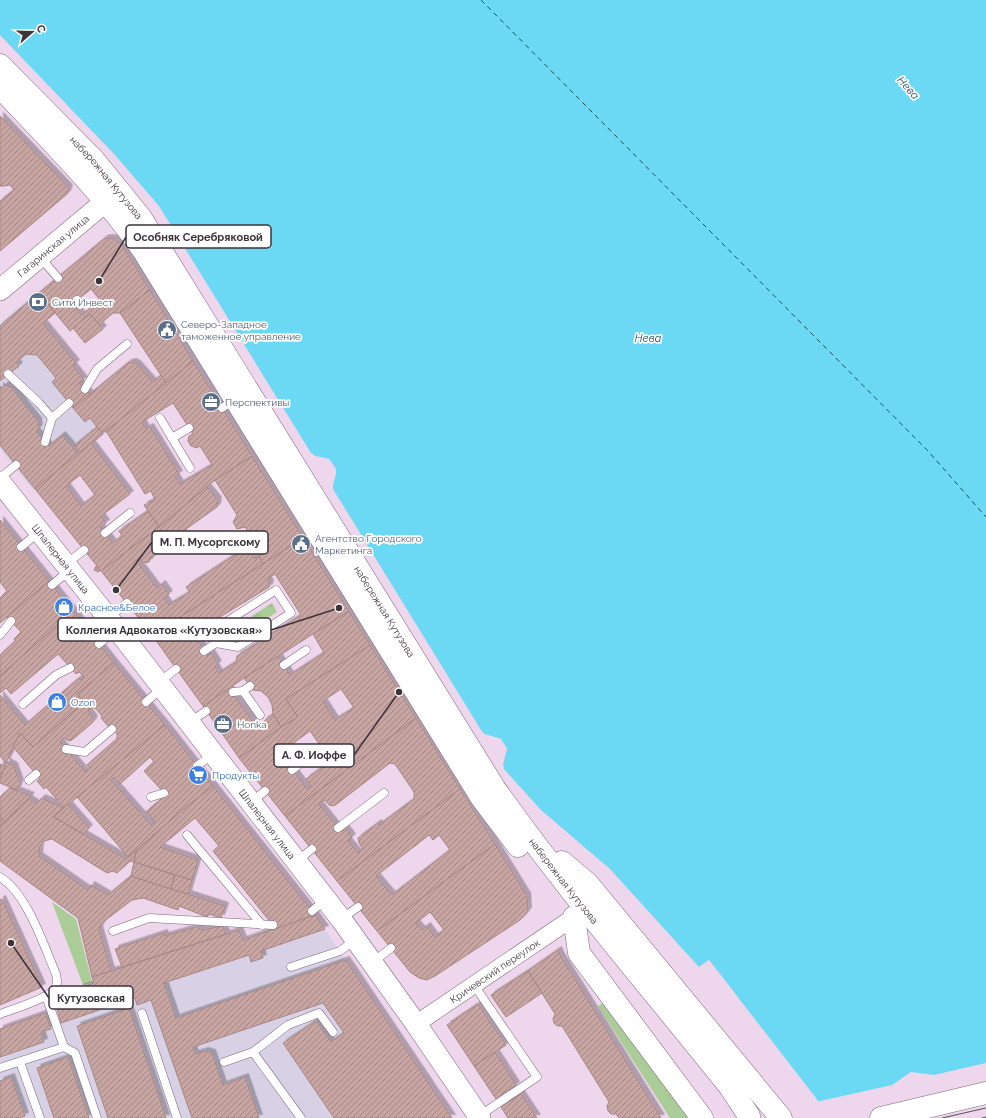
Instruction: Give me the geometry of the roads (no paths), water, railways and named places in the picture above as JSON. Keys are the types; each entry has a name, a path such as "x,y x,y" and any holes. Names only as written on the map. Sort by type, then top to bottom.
{"main road":[{"name":"набережная Кутузова","path":"0,65 93,159 128,228 143,250 228,403 482,797 574,917 718,1096 741,1117"},
{"name":"набережная Кутузова","path":"0,87 81,172 141,218 495,789 522,827 730,1087 741,1117"},
{"path":"522,827 588,884 780,1118"},
{"path":"574,917 579,953 702,1118"},
{"path":"882,1118 986,1093"}],"street":[{"name":"Гагаринская улица","path":"0,290 112,196"},
{"name":"Шпалерная улица","path":"0,482 161,685 198,717 214,754 258,796 304,855 319,905 350,913 356,939 479,1117"},
{"name":"Кричевский переулок","path":"416,1024 574,917"}],"lane":[{"path":"40,256 58,278"},
{"path":"85,389 97,370 127,344"},
{"path":"8,374 39,403 52,418"},
{"path":"45,442 52,418 69,403"},
{"path":"160,418 190,468"},
{"path":"172,438 189,428"},
{"path":"0,478 16,465"},
{"path":"105,533 130,514"},
{"path":"21,547 40,532"},
{"path":"52,585 84,550"},
{"path":"204,650 216,643 238,646 291,613 276,590 223,624 216,643"},
{"path":"99,644 127,603"},
{"path":"0,635 11,621"},
{"path":"284,665 306,650"},
{"path":"24,704 56,674 70,668"},
{"path":"146,702 176,669"},
{"path":"233,692 247,689 260,715"},
{"path":"66,749 85,752 112,728"},
{"path":"292,770 314,753"},
{"path":"198,766 214,754"},
{"path":"151,797 164,793"},
{"path":"338,828 384,793"},
{"path":"187,835 262,925"},
{"path":"0,877 16,891 25,904 56,974 58,983 54,991 46,996 0,1014"},
{"path":"113,931 149,918 273,925"},
{"path":"291,967 340,951 356,939"},
{"path":"373,962 391,948"},
{"path":"474,985 537,1077 479,1117"},
{"path":"46,996 64,1047 75,1053 97,1118"},
{"path":"142,1013 177,1118"},
{"path":"224,1062 253,1052 288,1025 319,1013 333,1032"},
{"path":"0,1068 64,1047"},
{"path":"253,1052 297,1117"},
{"path":"20,1062 40,1118"}],"water":[{"name":"Нева","path":"0,0 986,0 986,1118 829,1118 816,1098 709,960 699,967 610,869 541,810 504,769 503,764 507,749 501,739 484,734 481,730 333,489 336,473 335,468 329,459 315,456 311,453 159,206 115,155 0,35"}],"tram line":[{"path":"942,1118 986,1108"},
{"path":"982,1118 986,1117"}],"place":[{"name":"Особняк Серебряковой","path":"99,281"},
{"name":"Сити Инвест","path":"38,302"},
{"name":"Северо-Западное таможенное управление","path":"167,330"},
{"name":"Перспективы","path":"211,402"},
{"name":"Агентство Городского Маркетинга","path":"301,544"},
{"name":"М. П. Мусоргскому","path":"116,590"},
{"name":"Красное&Белое","path":"64,607"},
{"name":"Коллегия Адвокатов «Кутузовская»","path":"339,608"},
{"name":"А. Ф. Иоффе","path":"399,692"},
{"name":"Ozon","path":"57,702"},
{"name":"Honka","path":"223,724"},
{"name":"Продукты","path":"198,775"},
{"name":"Кутузовская","path":"11,943"}]}
